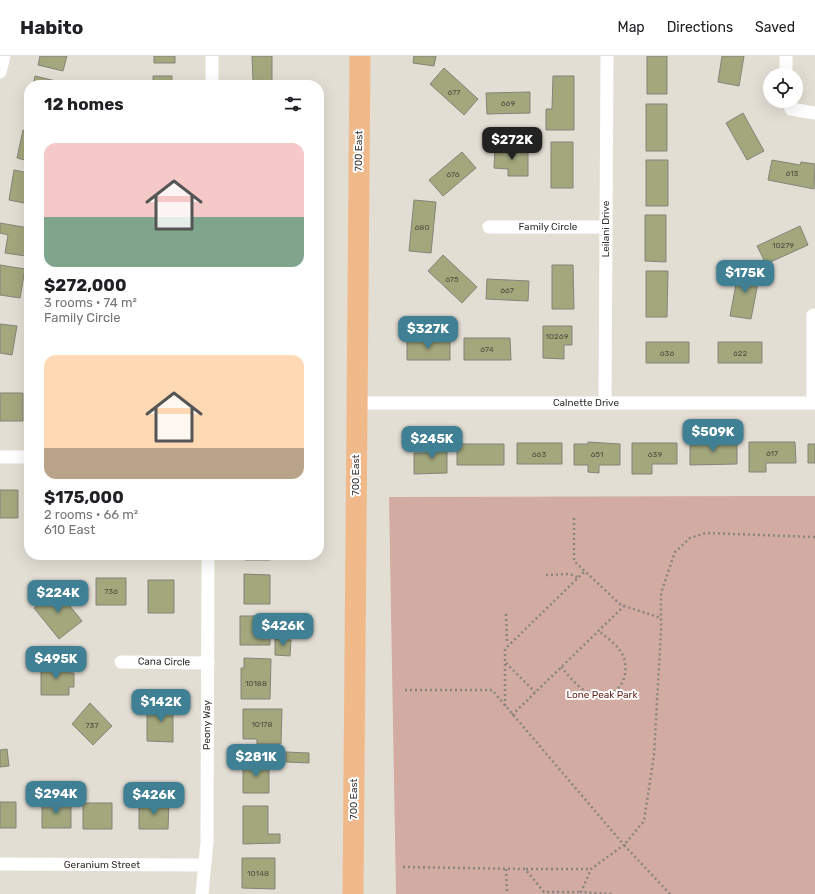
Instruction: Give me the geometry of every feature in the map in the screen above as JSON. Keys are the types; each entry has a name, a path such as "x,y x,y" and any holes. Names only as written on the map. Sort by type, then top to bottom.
{"main road":[{"name":"700 East","path":"353,894 360,56"}],"street":[{"path":"0,72 4,56"},
{"path":"212,56 212,80"},
{"name":"Leilani Drive","path":"605,403 607,56"},
{"path":"786,56 786,68"},
{"path":"799,108 815,113"},
{"name":"Family Circle","path":"489,227 606,227"},
{"path":"813,315 814,403"},
{"name":"Calnette Drive","path":"356,403 814,403"},
{"path":"0,456 24,457"},
{"name":"Peony Way","path":"202,894 207,842 208,560"},
{"name":"Cana Circle","path":"121,662 208,663"},
{"name":"Geranium Street","path":"0,864 204,865"}],"path":[{"path":"574,518 574,561 624,606 661,618"},
{"path":"580,892 591,869 624,845 644,821 654,755 661,593 676,552 690,538 706,532 815,538"},
{"path":"505,706 505,649 585,572"},
{"path":"546,575 570,574 579,578"},
{"path":"512,715 624,606"},
{"path":"506,614 507,642"},
{"path":"561,667 581,688 594,695 605,696 618,690 624,680 627,665 621,652 599,630"},
{"path":"505,663 536,692"},
{"path":"405,690 492,690 624,845 670,894"},
{"path":"403,867 591,869"},
{"path":"506,869 507,893"},
{"path":"525,869 544,893 580,892 612,894"}],"green space":[{"name":"Lone Peak Park","path":"815,496 815,894 396,894 389,497"}],"building":[{"path":"40,56 67,56 63,71 38,65"},
{"path":"154,56 175,56 175,63 154,63"},
{"path":"252,56 272,56 272,80 253,80"},
{"path":"414,56 436,56 434,66 413,63"},
{"path":"647,56 667,56 667,94 647,94"},
{"path":"722,56 744,56 739,86 718,82"},
{"path":"444,68 478,99 464,115 430,84"},
{"path":"35,76 52,80 34,80"},
{"path":"153,76 172,76 172,80 153,80"},
{"path":"553,76 574,76 574,130 546,130 546,109 552,109"},
{"path":"530,92 530,113 487,114 486,93"},
{"path":"646,104 667,104 667,151 646,151"},
{"path":"743,113 764,151 747,160 726,123"},
{"path":"23,130 24,160 17,158"},
{"path":"551,142 573,142 573,188 551,188"},
{"path":"495,148 528,148 528,176 508,176 508,169 494,168"},
{"path":"462,152 476,168 443,196 429,180"},
{"path":"646,160 668,160 668,206 646,206"},
{"path":"772,160 800,165 801,162 815,164 814,189 768,180"},
{"path":"14,170 24,172 24,203 9,200"},
{"path":"414,200 436,202 431,253 409,251"},
{"path":"645,215 666,215 666,262 645,261"},
{"path":"0,223 24,227 24,256 5,253 8,235 0,233"},
{"path":"800,226 808,245 766,264 757,246"},
{"path":"443,255 477,287 462,303 428,271"},
{"path":"0,265 24,269 20,298 0,295"},
{"path":"552,265 573,265 574,309 552,309"},
{"path":"739,268 760,272 751,319 730,316"},
{"path":"646,271 668,271 667,317 646,317"},
{"path":"487,279 529,281 528,301 486,299"},
{"path":"0,324 17,326 12,355 0,353"},
{"path":"543,326 572,326 572,345 564,345 564,359 543,358"},
{"path":"464,338 510,338 511,360 464,360"},
{"path":"407,339 450,339 450,360 407,360"},
{"path":"646,342 689,342 689,363 646,363"},
{"path":"718,342 762,342 762,363 718,363"},
{"path":"0,393 23,393 23,421 0,421"},
{"path":"704,438 719,438 719,444 737,443 737,464 690,465 690,444 705,444"},
{"path":"588,442 620,444 620,465 599,465 599,473 588,472 588,465 574,465 574,444 588,444"},
{"path":"749,442 795,442 796,463 766,463 766,472 749,472"},
{"path":"517,443 562,443 562,464 517,464"},
{"path":"632,443 677,443 677,464 652,464 652,474 632,474"},
{"path":"447,444 447,473 414,474 414,453 427,453 427,445"},
{"path":"457,444 504,444 504,465 457,465"},
{"path":"808,444 815,444 815,463 808,463"},
{"path":"0,490 18,490 18,518 0,518"},
{"path":"244,574 270,575 270,604 244,604"},
{"path":"96,578 126,578 126,605 96,605"},
{"path":"148,580 174,580 174,613 148,613"},
{"path":"56,589 82,621 59,639 34,608"},
{"path":"240,616 270,616 270,645 240,645"},
{"path":"275,639 291,640 290,656 275,655"},
{"path":"244,658 271,659 270,699 241,699 241,668 244,668"},
{"path":"41,666 69,666 69,673 74,673 74,687 69,687 69,695 41,695"},
{"path":"154,702 173,702 173,742 147,741 147,713 153,713"},
{"path":"90,703 112,726 93,745 72,724"},
{"path":"243,709 282,709 281,744 257,744 257,739 243,739"},
{"path":"7,749 9,766 0,767 0,750"},
{"path":"286,752 309,753 309,763 286,762"},
{"path":"243,764 269,764 269,793 243,793"},
{"path":"0,802 16,802 16,828 0,828"},
{"path":"42,802 71,802 71,828 42,828"},
{"path":"83,803 112,803 112,829 83,829"},
{"path":"139,803 169,803 168,829 139,829"},
{"path":"243,806 268,806 268,834 280,834 280,843 243,844"},
{"path":"242,858 275,858 275,889 242,888"}]}
